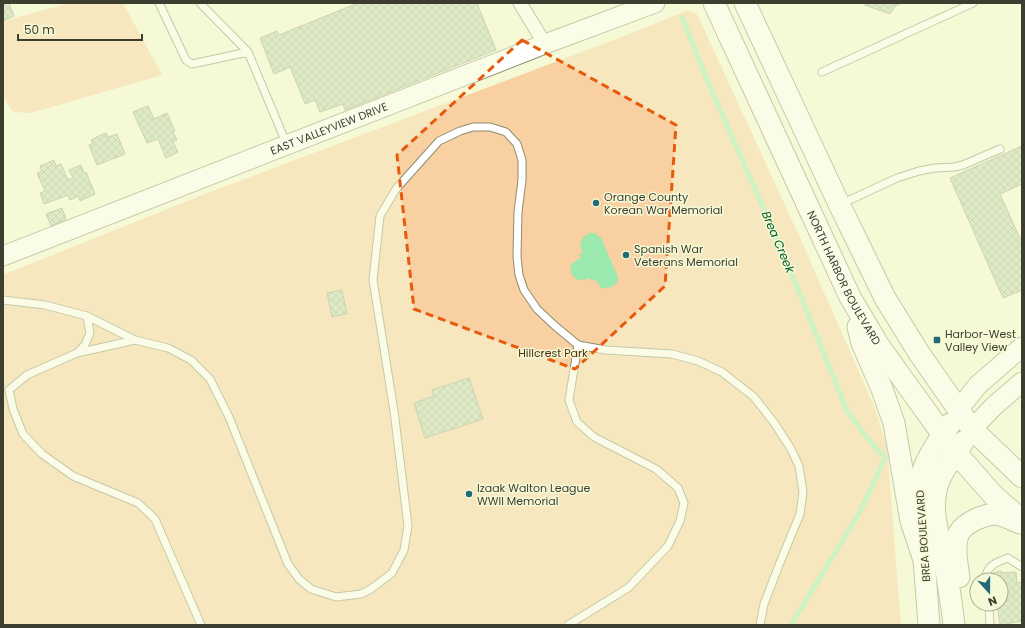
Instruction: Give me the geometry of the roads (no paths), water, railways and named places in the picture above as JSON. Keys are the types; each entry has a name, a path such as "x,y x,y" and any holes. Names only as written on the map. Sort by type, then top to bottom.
{"main road":[{"name":"NORTH HARBOR BOULEVARD","path":"714,3 850,297 879,346 956,453 994,496 1022,520"},
{"path":"745,3 839,204 885,298 920,353 972,429 1022,477"},
{"path":"850,297 862,343 882,388 894,423 910,521 924,560"},
{"name":"BREA BOULEVARD","path":"929,625 919,496 921,477 928,459 958,410"},
{"name":"BREA BOULEVARD","path":"954,625 935,520 934,501 941,476 972,429"},
{"path":"964,625 956,552 959,533 973,521 990,514 999,514 1022,524"}],"street":[{"path":"520,3 545,44"},
{"name":"EAST VALLEYVIEW DRIVE","path":"3,256 545,44 655,3"},
{"path":"958,410 978,385 1022,347"},
{"path":"972,429 994,406 1022,382"}],"lane":[{"path":"159,3 186,60 192,64 248,52"},
{"path":"200,3 248,52 287,145"},
{"path":"822,72 973,3"},
{"path":"3,300 45,305 87,316 135,340 168,348 191,360 210,379 229,418 288,564 299,579 312,590 336,597 361,594 392,572 404,550 408,526 394,411 373,280 380,216 396,189 440,141 460,131 473,127 490,127 506,132 517,144 522,160 522,180 518,212 516,257 519,275 524,290 537,309 578,346 606,350 672,354 698,361 722,372 754,397 775,424 791,449 799,466 803,492 800,514 766,599 760,623"},
{"path":"839,204 897,178 919,171 964,165 1000,149"},
{"path":"77,353 85,345 90,333 87,316"},
{"path":"135,340 77,353 27,375 9,390 13,409 23,434 42,454 73,476 138,503 155,519 202,625"},
{"path":"568,625 628,588 633,583 668,546 680,521 684,503 678,488 656,469 594,437 577,422 569,400 578,346"},
{"path":"987,572 993,563 1008,558 1022,567"},
{"path":"989,612 990,625"}],"waterway":[{"name":"Brea Creek","path":"682,18 708,82 787,262 847,411 868,439 885,458 861,510 791,625"}],"place":[{"name":"Orange County Korean War Memorial","path":"596,203"},
{"name":"Spanish War Veterans Memorial","path":"626,255"},
{"name":"Harbor-West Valley View","path":"937,340"},
{"name":"Izaak Walton League WWII Memorial","path":"469,494"}],"park label":[{"name":"Hillcrest Park","path":"553,353"}]}
